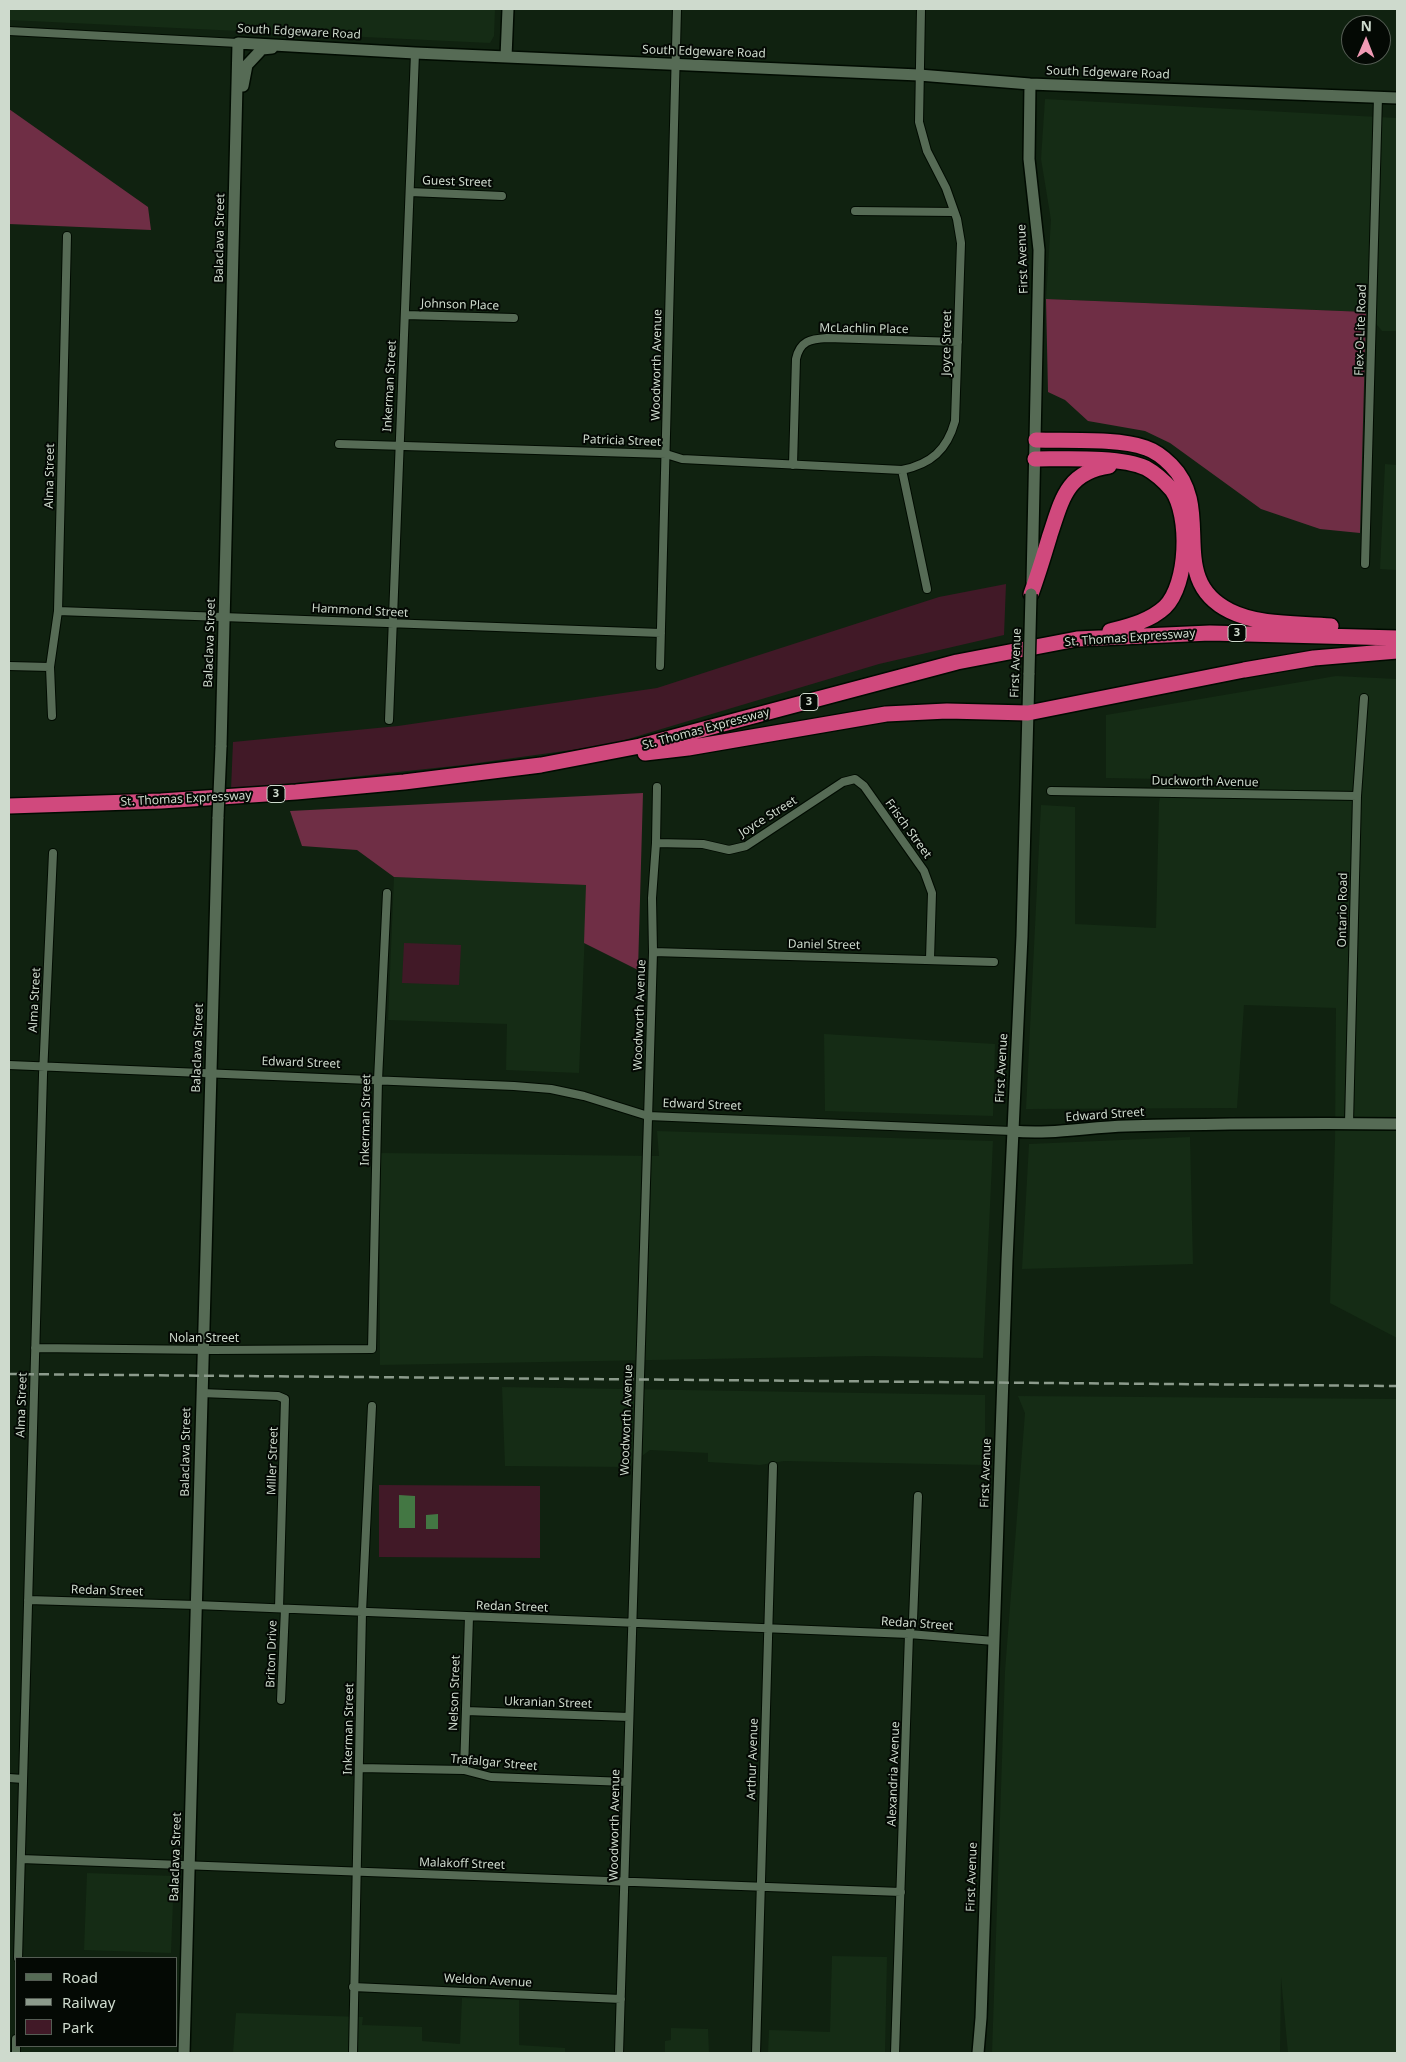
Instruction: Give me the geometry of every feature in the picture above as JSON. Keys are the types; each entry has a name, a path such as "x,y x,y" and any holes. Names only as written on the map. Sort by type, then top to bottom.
{"highway":[{"path":"1036,440 1131,445 1145,448 1160,455 1169,462 1184,483 1191,500 1193,556 1197,575 1208,595 1230,611 1263,620 1397,631"},
{"path":"1035,459 1115,461 1146,468 1172,490 1181,516 1180,579 1175,594 1166,606 1154,615 1123,628 1077,639"},
{"path":"1032,594 1057,511 1067,490 1076,479 1099,467 1122,464 1137,466"},
{"name":"St. Thomas Expressway","path":"9,806 161,801 296,792 404,782 541,765 640,746 958,662 1077,639 1210,633 1397,638"},
{"path":"541,765 688,748 886,714 947,711 1028,713 1244,670 1324,657 1397,651"}],"main road":[{"path":"506,57 508,9"},
{"name":"South Edgeware Road","path":"238,42 415,53 919,75 1030,84 1397,98"},
{"name":"Balaclava Street","path":"184,2053 202,1350 221,747 238,42"},
{"path":"236,125 247,65 262,49 296,46"},
{"name":"First Avenue","path":"978,2053 1012,1131 1022,936 1032,594 1039,250 1029,153 1030,84"},
{"name":"Edward Street","path":"1012,1131 1036,1133 1106,1127 1256,1123 1397,1124"}],"street":[{"name":"Woodworth Avenue","path":"660,666 677,9"},
{"name":"Joyce Street","path":"902,470 921,464 935,456 943,447 953,430 957,401 959,227 946,188 927,151 918,122 921,9"},
{"name":"South Edgeware Road","path":"9,31 238,42"},
{"name":"Inkerman Street","path":"390,720 415,53"},
{"name":"Flex-O-Lite Road","path":"1365,564 1378,97"},
{"name":"Guest Street","path":"410,192 502,196"},
{"path":"855,211 954,212"},
{"name":"Alma Street","path":"52,716 50,667 58,611 67,236"},
{"name":"Johnson Place","path":"405,315 514,318"},
{"name":"McLachlin Place","path":"793,465 796,360 799,348 804,343 809,340 827,338 958,342"},
{"name":"Patricia Street","path":"340,444 666,454 682,459 902,470"},
{"path":"902,470 927,589"},
{"name":"Hammond Street","path":"58,611 661,633"},
{"path":"9,666 50,667"},
{"name":"Ontario Road","path":"1349,1123 1358,796 1364,698"},
{"name":"Joyce Street","path":"656,843 703,844 729,850 746,846 843,782 855,779"},
{"name":"Frisch Street","path":"855,779 864,786 924,871 932,893 930,959"},
{"name":"Woodworth Avenue","path":"619,2053 653,952 652,898 656,843 656,787"},
{"name":"Duckworth Avenue","path":"1051,791 1358,796"},
{"name":"Alma Street","path":"18,1957 43,1066 53,853"},
{"name":"Inkerman Street","path":"372,1349 378,1080 387,893"},
{"name":"Daniel Street","path":"653,952 994,962"},
{"name":"Edward Street","path":"9,1065 551,1089 584,1096 648,1116 1012,1131"},
{"name":"Nolan Street","path":"35,1348 202,1350 372,1349"},
{"name":"Miller Street","path":"201,1393 278,1396 285,1399 282,1608"},
{"name":"Inkerman Street","path":"353,2053 362,1612 372,1406"},
{"name":"Arthur Avenue","path":"756,2053 773,1466"},
{"name":"Alexandria Avenue","path":"895,2053 902,1892 909,1634 913,1620 918,1496"},
{"name":"Redan Street","path":"28,1600 282,1608 768,1628 909,1634 994,1641"},
{"name":"Briton Drive","path":"281,1700 282,1608"},
{"name":"Nelson Street","path":"464,1770 469,1617"},
{"name":"Ukranian Street","path":"466,1711 629,1717"},
{"name":"Trafalgar Street","path":"359,1768 464,1770 491,1777 627,1782"},
{"path":"9,1778 23,1778"},
{"name":"Malakoff Street","path":"21,1859 902,1892"},
{"name":"Weldon Avenue","path":"353,1986 621,1999"}],"shaded area":[{"path":"9,9 495,9 494,36 490,43 9,20"},
{"path":"1045,99 1397,118 1397,331 1382,331 1366,312 1046,299 1051,220 1041,159"},
{"path":"9,109 148,207 151,230 9,224"},
{"path":"1046,299 1366,312 1360,533 1320,529 1261,509 1170,443 1145,431 1088,421 1065,400 1048,392"},
{"path":"1385,464 1397,465 1397,570 1380,569"},
{"path":"1336,676 1397,679 1397,1338 1330,1303 1335,1141 1336,1008 1244,1005 1237,1108 1026,1109 1041,805 1075,807 1075,924 1156,928 1159,803 1163,779 1106,778 1106,715"},
{"path":"643,793 638,970 584,943 586,885 394,877 357,850 302,846 290,811"},
{"path":"394,877 587,885 579,1073 506,1070 507,1024 388,1020"},
{"path":"824,1034 995,1044 993,1116 825,1111"},
{"path":"657,1131 993,1141 983,1358 870,1356 380,1365 380,1153 659,1156"},
{"path":"1190,1137 1193,1264 1022,1269 1029,1144"},
{"path":"502,1387 985,1395 985,1465 784,1461 760,1465 708,1462 708,1453 650,1450 627,1467 505,1466"},
{"path":"1018,1396 1397,1399 1397,2053 1288,2053 1281,1977 1280,2053 992,2053 1005,1671 1025,1413"},
{"path":"399,1495 415,1496 415,1528 399,1528"},
{"path":"438,1514 438,1529 426,1529 426,1515"},
{"path":"87,1873 174,1876 171,1953 84,1950"},
{"path":"832,1956 887,1957 885,2053 768,2053 769,2030 830,2032"},
{"path":"462,1998 519,2000 519,2045 565,2048 565,2053 233,2053 236,2013 363,2017 362,2025 422,2027 422,2041 460,2044"},
{"path":"671,2028 708,2029 709,2053 665,2053 665,2041 671,2040"}],"green space":[{"path":"1006,584 1004,635 879,664 608,745 463,765 231,790 233,742 398,726 657,688 939,597"},
{"path":"404,943 461,945 459,985 402,983"},
{"path":"379,1485 540,1486 540,1558 379,1557"}],"railway":[{"path":"9,1374 1397,1386"}]}
